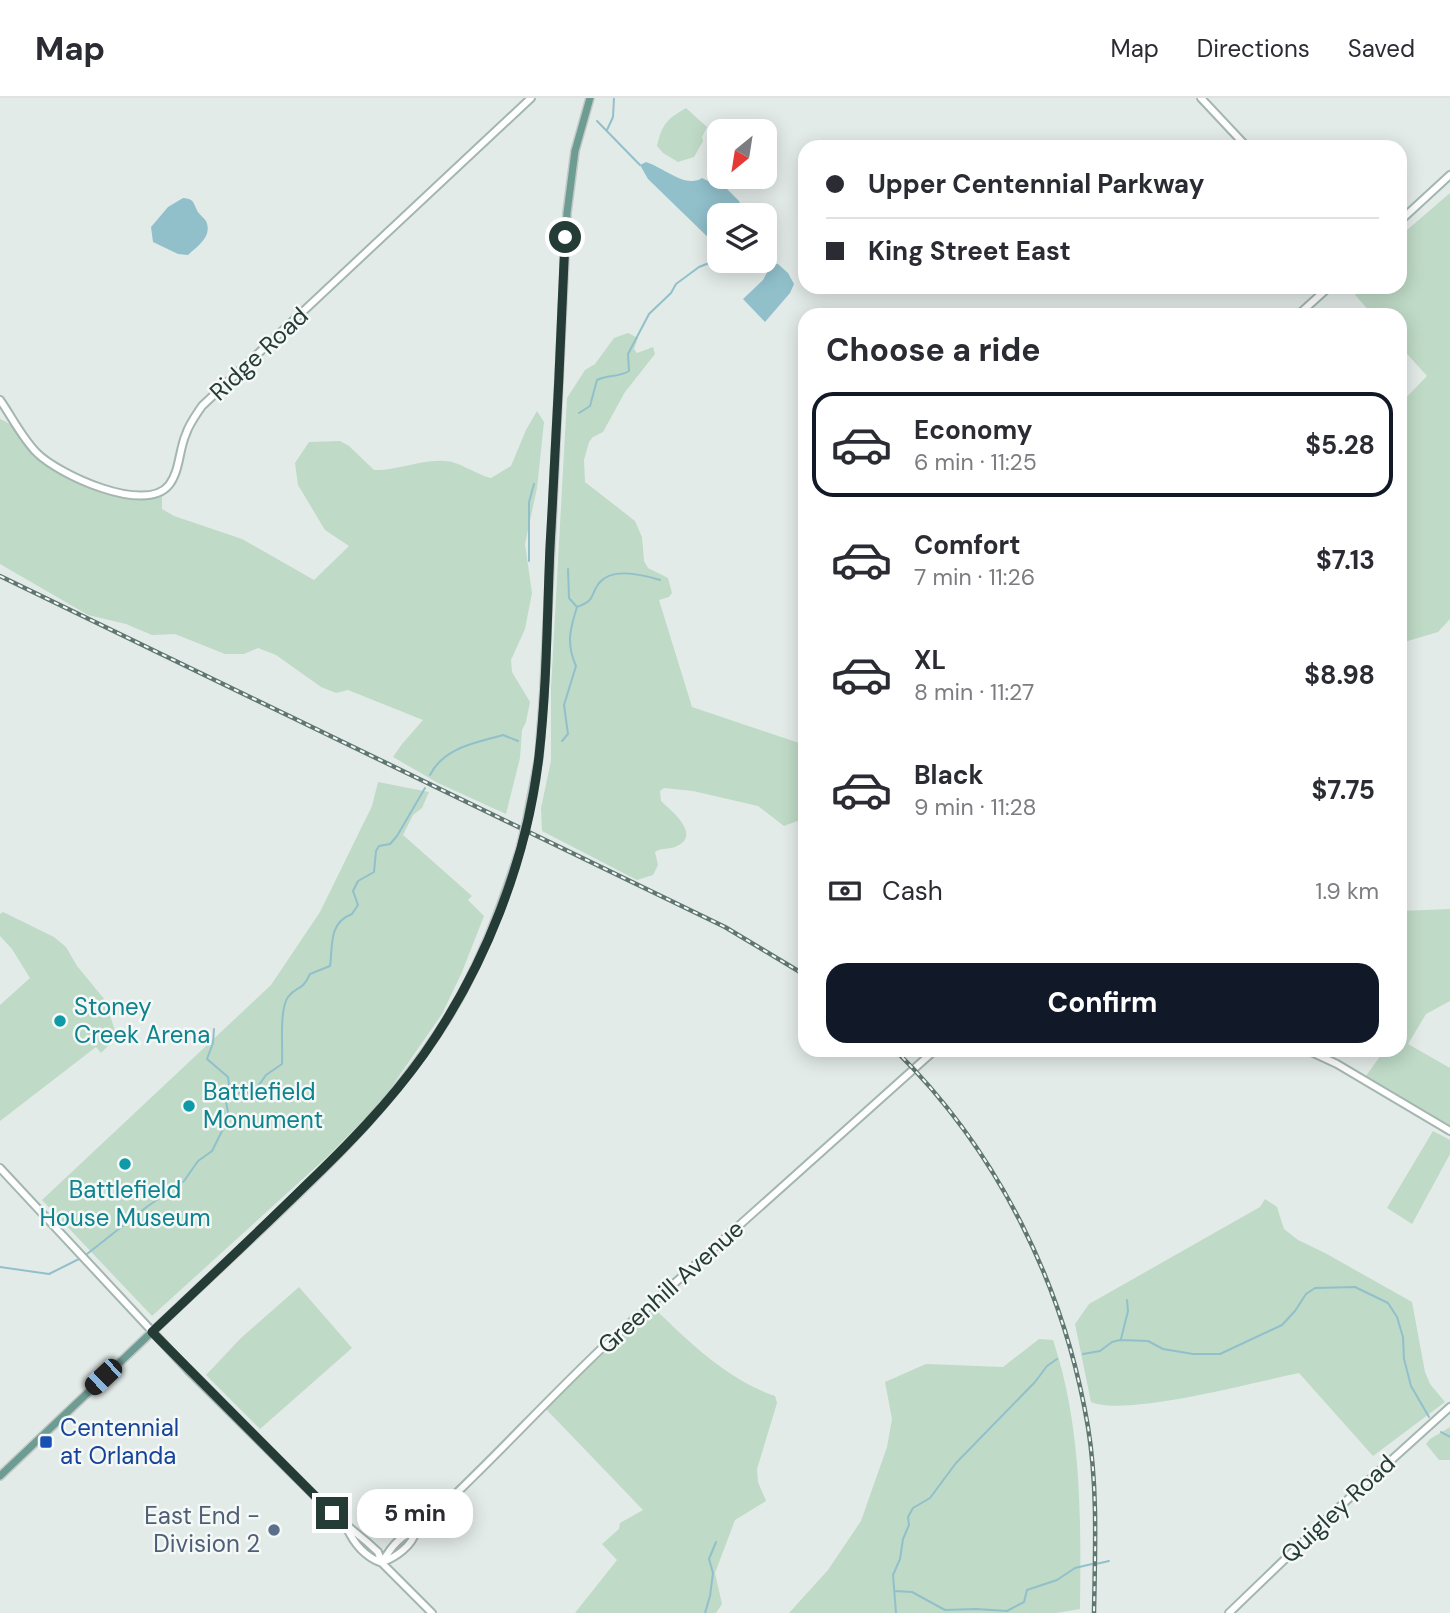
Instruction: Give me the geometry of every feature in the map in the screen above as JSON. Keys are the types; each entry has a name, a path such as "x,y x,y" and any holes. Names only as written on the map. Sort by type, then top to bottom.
{"main road":[{"path":"0,1476 366,1127 425,1052 470,979 492,930 520,849 539,757 567,213 575,151 590,98"}],"street":[{"name":"Ridge Road","path":"0,400 30,445 55,466 115,493 142,495 162,491 173,478 186,434 202,406 531,98"},
{"path":"1201,98 1240,140"},
{"path":"1407,215 1450,175"},
{"path":"1306,308 1321,294"},
{"name":"Greenhill Avenue","path":"382,1563 394,1558 414,1539 416,1531 450,1501 553,1394 600,1350 927,1057"},
{"path":"1322,1057 1450,1131"},
{"path":"0,1168 190,1372 346,1527 352,1539 372,1559 382,1563 432,1613"},
{"name":"Quigley Road","path":"1229,1613 1343,1503 1450,1407"}],"green space":[{"path":"686,108 707,127 694,157 678,162 657,146 661,132 674,115"},
{"path":"1450,193 1450,619 1438,632 1407,641 1407,397 1427,376 1407,354 1407,308 1367,308 1355,295 1407,294 1407,230"},
{"path":"628,333 638,338 634,349 637,353 653,347 655,354 625,392 603,432 589,442 584,460 585,482 635,521 642,537 644,561 648,568 668,578 672,593 659,600 692,707 798,743 798,821 784,826 758,806 693,791 664,788 660,791 661,801 682,822 686,835 684,841 677,846 655,852 658,865 653,875 637,880 542,831 541,808 551,761 551,688 567,398 585,370 595,364 614,338"},
{"path":"537,411 544,422 537,488 525,544 532,593 525,629 511,660 512,672 530,702 506,814 438,783 393,757 423,720 348,690 336,693 321,687 276,655 258,648 244,654 225,654 175,634 152,635 126,624 88,615 0,564 0,419 16,430 44,464 65,477 90,489 114,496 133,499 162,497 162,509 174,516 242,539 314,580 349,546 325,530 298,485 295,463 309,442 340,441 374,470 445,461 491,478 511,466"},
{"path":"378,782 429,792 422,808 413,815 403,835 472,896 468,900 484,916 462,972 442,1014 381,1102 328,1156 152,1316 42,1200 271,985 320,912 372,806"},
{"path":"1450,909 1450,1001 1426,1014 1408,1044 1450,1068 1450,1133 1363,1080 1380,1057 1407,1057 1407,911"},
{"path":"3,912 54,937 66,947 77,966 105,1000 117,1037 101,1053 96,1047 0,1121 0,1005 30,978 12,949 0,936 0,914"},
{"path":"1433,1131 1450,1140 1450,1154 1412,1224 1387,1208"},
{"path":"1265,1199 1277,1207 1284,1229 1298,1240 1412,1302 1425,1372 1430,1384 1445,1402 1373,1456 1299,1373 1161,1402 1108,1405 1091,1402 1075,1324 1089,1304 1260,1207"},
{"path":"299,1287 352,1348 260,1429 206,1375 241,1338"},
{"path":"655,1309 696,1347 726,1370 775,1396 777,1403 757,1469 758,1482 766,1501 735,1520 715,1573 722,1604 716,1613 575,1613 617,1560 602,1544 619,1529 620,1523 643,1510 546,1409 559,1392"},
{"path":"1039,1339 1053,1340 1070,1406 1080,1507 1080,1609 1056,1613 789,1613 828,1570 861,1521 887,1447 892,1419 885,1382 926,1364 1003,1367"},
{"path":"1450,1427 1450,1460 1439,1460 1426,1444"}],"water":[{"path":"646,162 689,181 702,178 707,180 707,189 727,189 740,203 707,203 707,236 648,179 640,165"},
{"path":"183,198 193,202 208,226 206,236 188,255 178,254 153,242 151,227 168,207"},
{"path":"777,264 788,273 794,284 790,293 765,322 743,299 767,273 777,273"}],"waterway":[{"path":"607,130 613,117 614,98"},
{"path":"597,121 640,165"},
{"path":"579,413 590,406 597,380 629,371 628,354 649,314 671,293 676,284 707,264"},
{"path":"529,561 529,502 534,484"},
{"path":"562,741 568,734 564,705 576,666 570,636 577,607 569,598 568,569"},
{"path":"577,607 590,600 599,583 612,575 628,574 660,580"},
{"path":"430,775 452,752 472,744 503,735 518,741"},
{"path":"87,1254 184,1181 198,1161 212,1151 229,1117 226,1102 231,1094 254,1092 266,1075 282,1064 282,1019 288,997 304,984 310,974 330,966 335,929 358,905 353,891 358,881 374,872 379,846 390,844 397,836 425,788"},
{"path":"214,1029 213,1043 207,1059 228,1077 230,1093"},
{"path":"0,1267 49,1274 81,1258"},
{"path":"1083,1354 1100,1351 1112,1342 1120,1340 1148,1341 1163,1349 1193,1354 1220,1354 1282,1325 1306,1294 1315,1288 1355,1287 1388,1303 1397,1317 1411,1386 1429,1417"},
{"path":"1121,1339 1128,1311 1127,1300"},
{"path":"896,1613 893,1575 909,1525 908,1517 913,1508 930,1498 956,1463 1035,1382 1047,1366 1057,1359"},
{"path":"1441,1432 1450,1437"},
{"path":"705,1613 713,1573 709,1559 716,1542"},
{"path":"1096,1564 1109,1561"},
{"path":"895,1591 912,1592 945,1610 1007,1611 1024,1602 1027,1590 1057,1580 1075,1568 1092,1564"}],"railway":[{"path":"0,576 725,927 798,971"},
{"path":"902,1057 932,1089 995,1176 1044,1272 1062,1322 1077,1374 1091,1450 1095,1520 1094,1613"}],"place":[{"name":"Stoney Creek Arena","path":"60,1021"},
{"name":"Battlefield Monument","path":"189,1106"},
{"name":"Battlefield House Museum","path":"125,1164"},
{"name":"Centennial at Orlanda","path":"46,1442"},
{"name":"East End - Division 2","path":"274,1530"}],"route":[{"path":"332,1513 152,1332 261,1230 387,1103 448,1017 470,979 499,912 520,849 539,757 565,237"}]}
